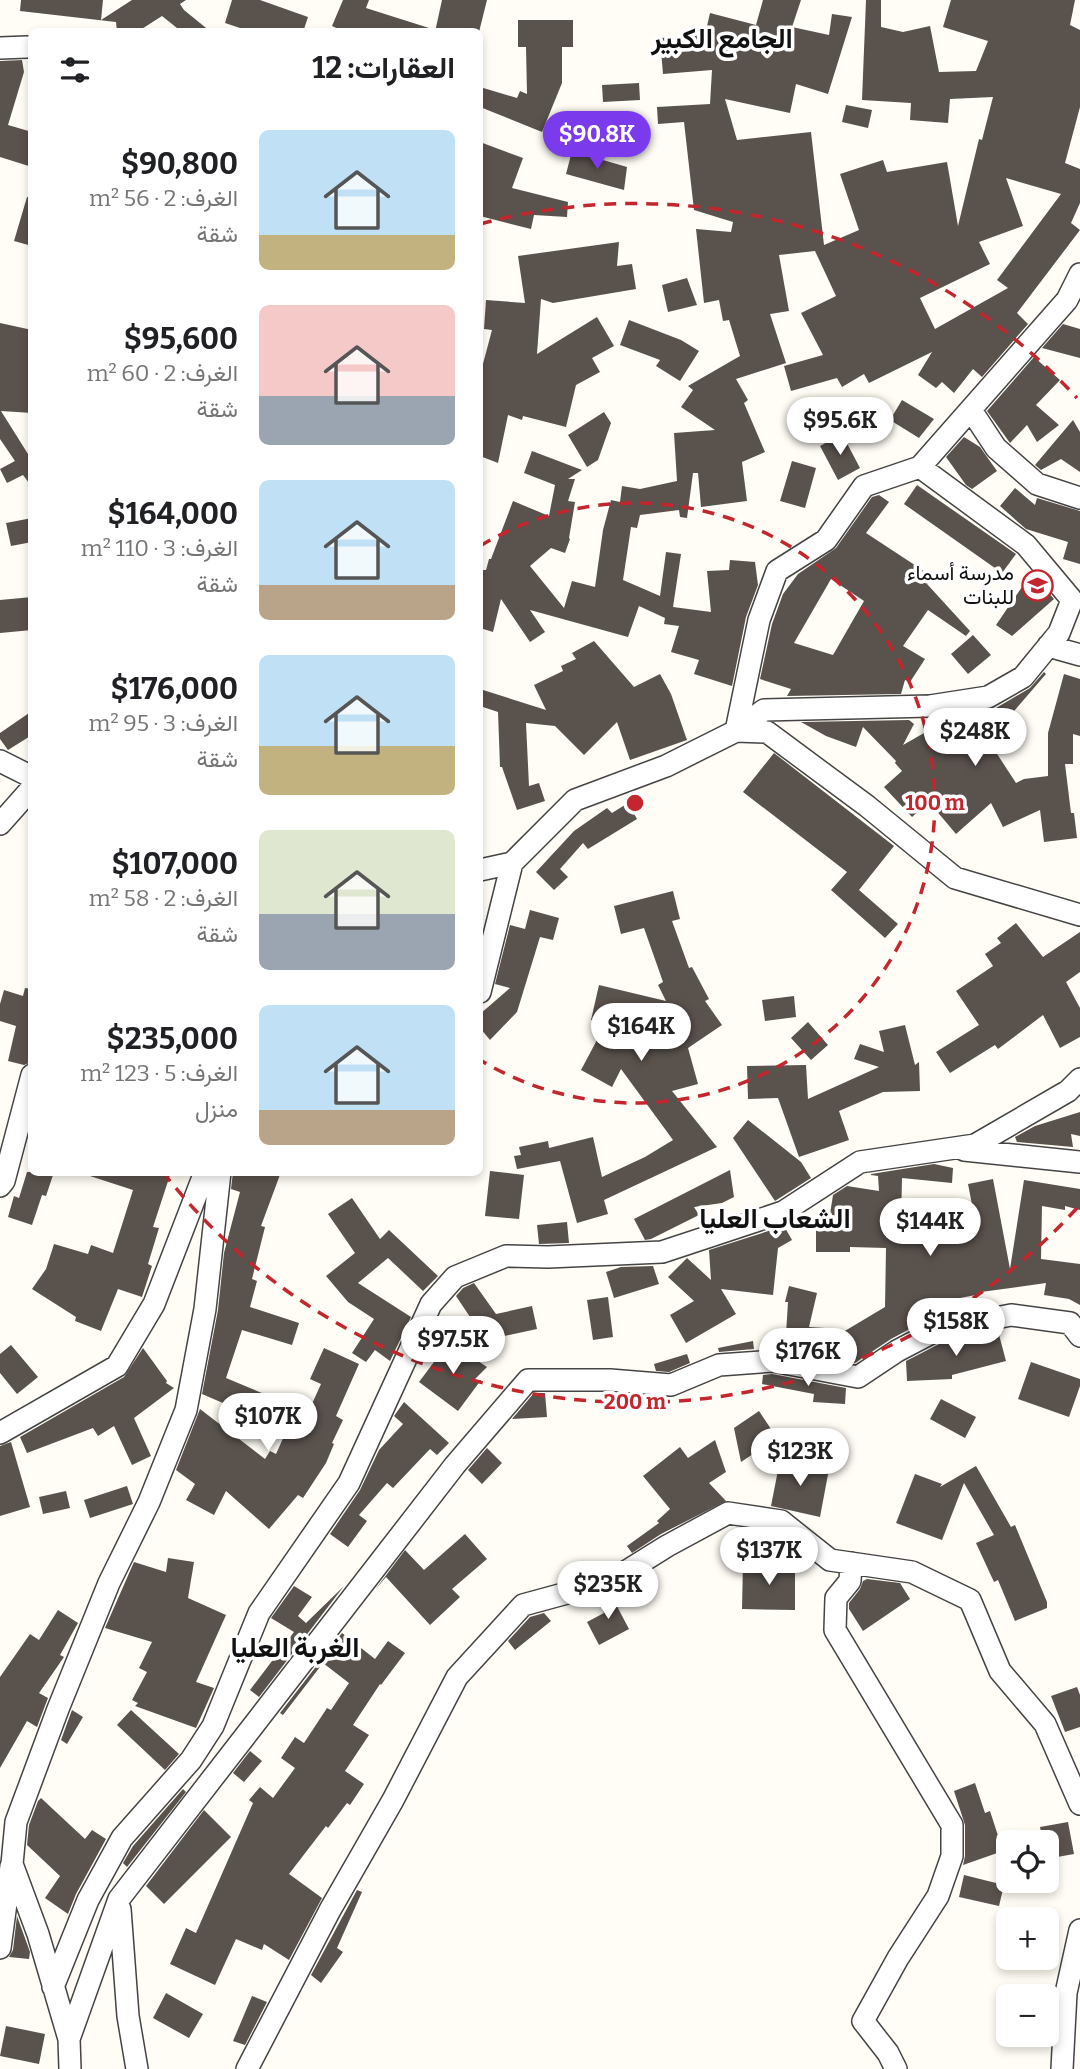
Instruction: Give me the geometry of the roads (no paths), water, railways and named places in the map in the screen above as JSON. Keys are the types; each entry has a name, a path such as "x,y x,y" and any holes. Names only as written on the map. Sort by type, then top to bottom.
{"street":[{"path":"0,48 27,47"},
{"path":"736,731 760,620 778,571 826,540 864,486 920,467 1067,300 1080,274"},
{"path":"971,410 996,448 1037,484 1080,498"},
{"path":"483,980 512,863 575,800 666,766 736,731 764,710 930,706 988,696 1023,677 1059,633 1076,600 1026,545 920,467"},
{"path":"1048,646 1080,655"},
{"path":"736,731 767,732 867,806 955,878 1080,915"},
{"path":"0,761 28,775"},
{"path":"0,824 28,792"},
{"path":"483,869 512,863"},
{"path":"53,1987 88,1900 122,1838 191,1760 213,1726 259,1613 349,1483 431,1304 454,1277 506,1256 662,1252 783,1212 860,1162 975,1145 1068,1091 1080,1079"},
{"path":"0,1186 4,1181 28,1090"},
{"path":"949,1148 1080,1162"},
{"path":"0,1433 117,1366 154,1304 203,1176"},
{"path":"0,1948 16,1822 109,1583 149,1502 186,1410 205,1309 220,1176"},
{"path":"69,2039 119,1899 455,1465 527,1380 610,1380 671,1385 719,1364 773,1361 858,1377 939,1329 1011,1315 1070,1323 1080,1336"},
{"path":"247,2069 457,1676 523,1605 611,1581 667,1546 728,1513 780,1521 830,1560 912,1572 970,1600 1000,1671 1045,1724 1080,1804"},
{"path":"851,1563 850,1581 836,1598 835,1630 952,1825 952,1856 938,1896 898,1958 863,2021 888,2053 896,2069"},
{"path":"12,1864 38,1934 69,2039 69,2069"},
{"path":"119,1899 128,2016 137,2069"},
{"path":"1062,2069 1066,1993 1080,1930"}],"place":[{"name":"مدرسة أسماء للبنات","path":"1037,585"}],"district":[{"name":"الجامع الكبير","path":"722,38"},
{"name":"الشعاب العليا","path":"775,1218"},
{"name":"الغربة العليا","path":"295,1647"}]}
